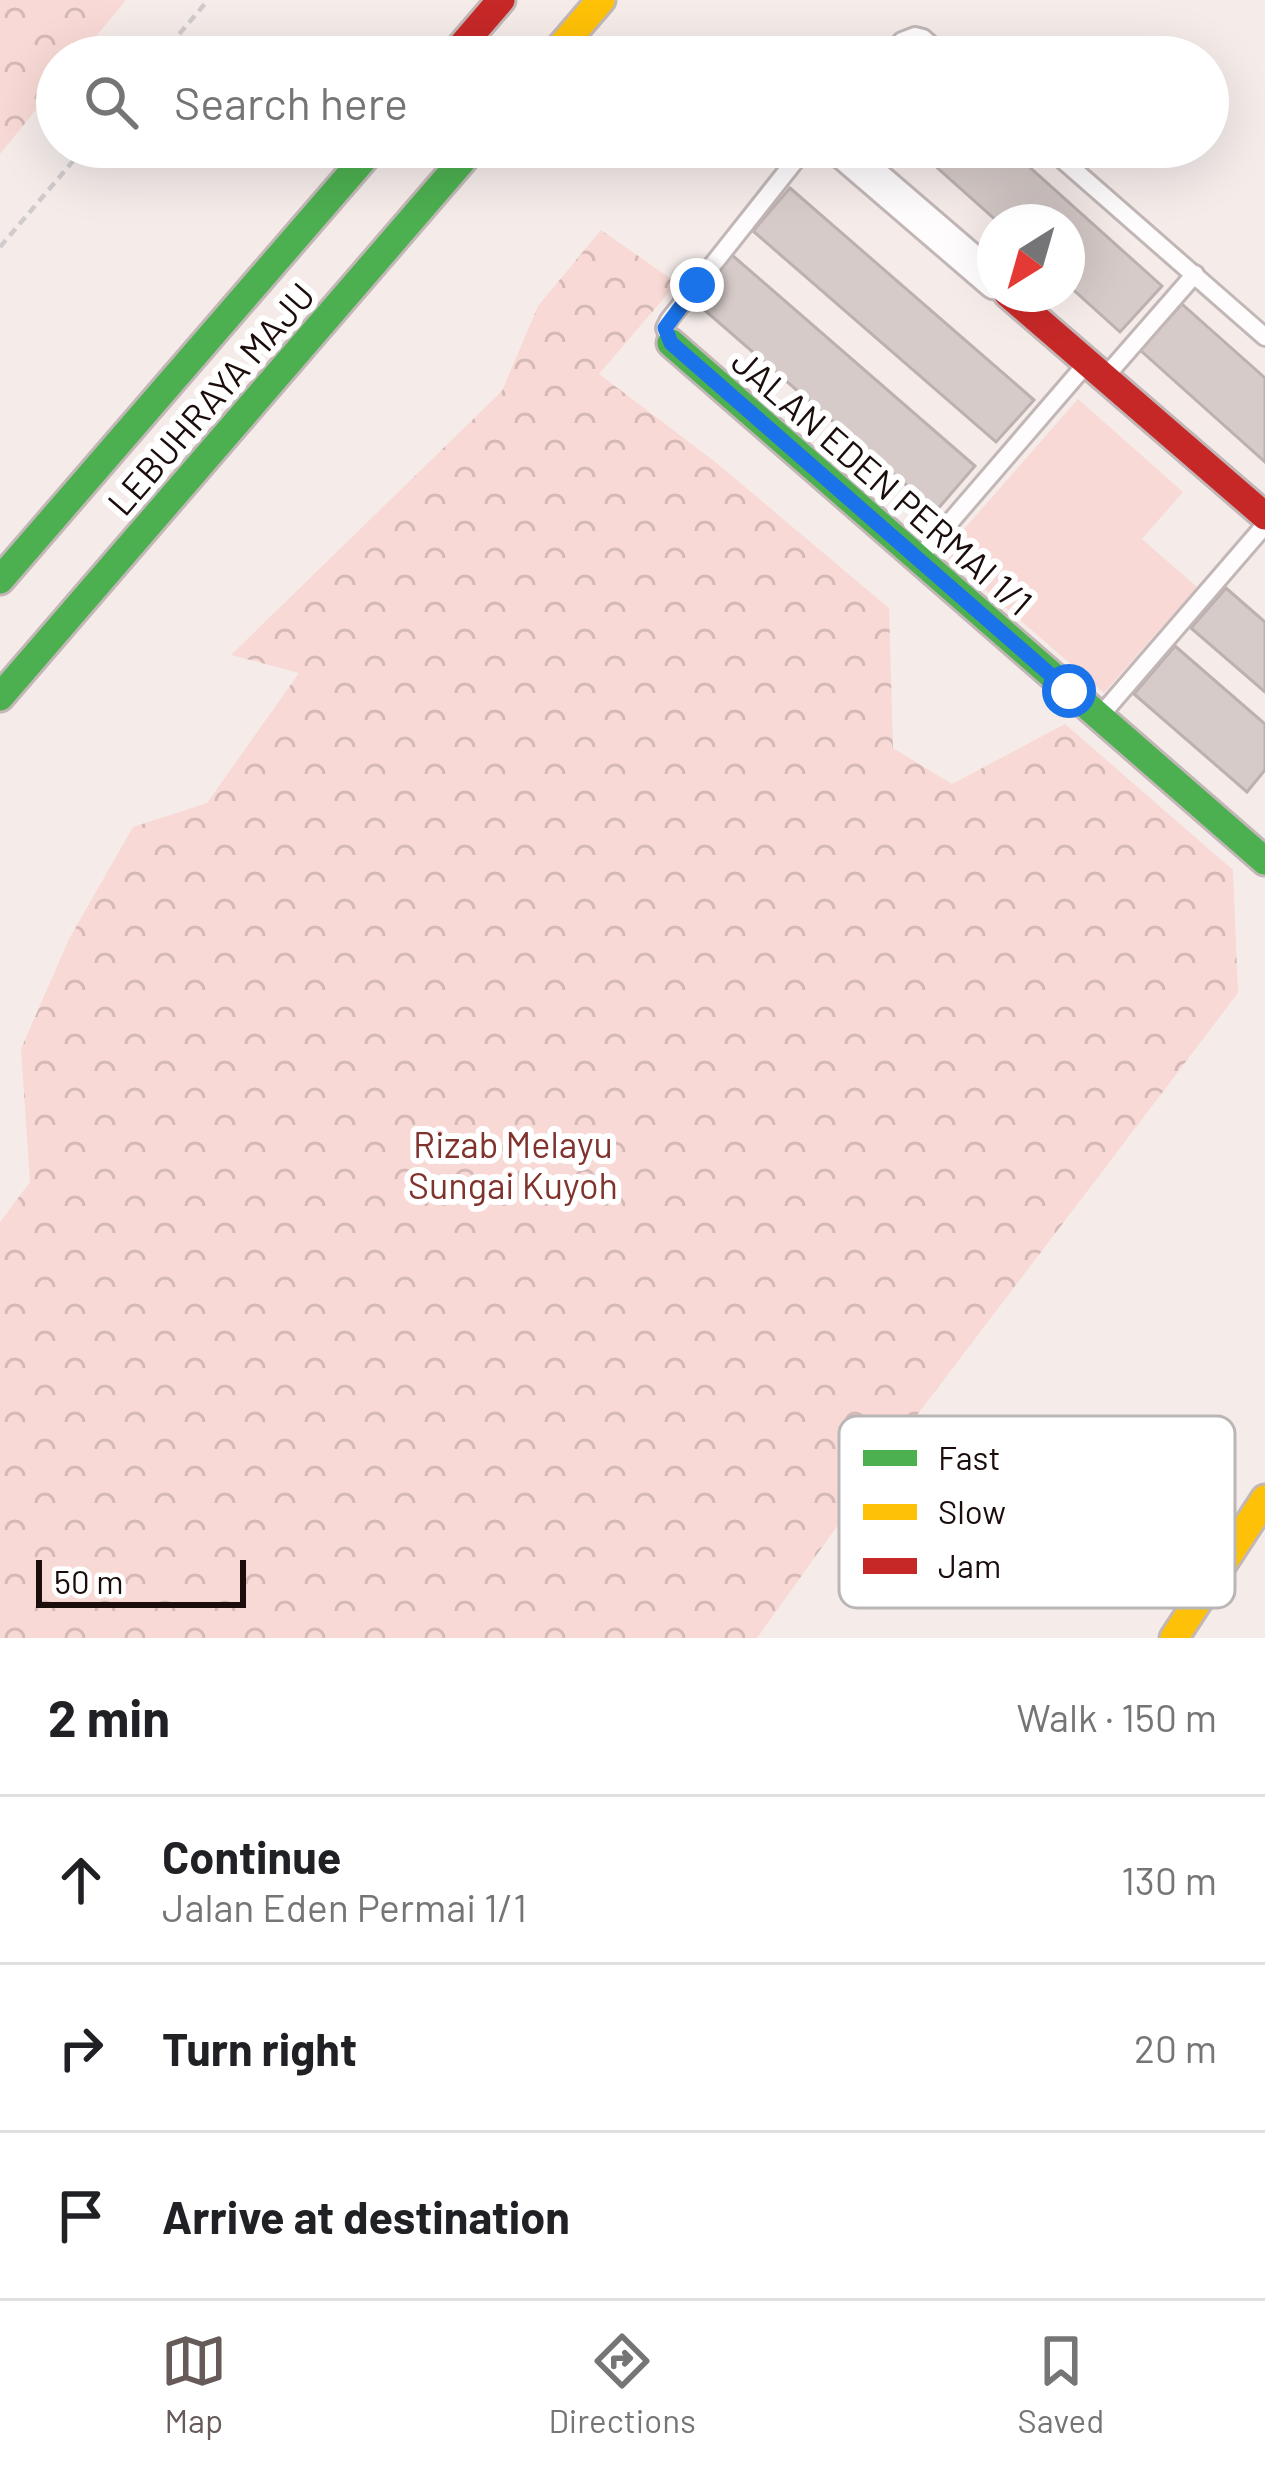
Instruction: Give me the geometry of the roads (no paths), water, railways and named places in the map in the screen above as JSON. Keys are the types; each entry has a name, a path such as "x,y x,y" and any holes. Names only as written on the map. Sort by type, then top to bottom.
{"main road":[{"path":"470,36 501,0"},
{"path":"570,36 601,0"},
{"name":"LEBUHRAYA MAJU","path":"0,580 356,168"},
{"name":"LEBUHRAYA MAJU","path":"0,697 456,168"},
{"path":"1029,312 1265,520"},
{"name":"JALAN EDEN PERMAI 1/1","path":"671,343 1265,861"},
{"path":"1235,1545 1265,1499"},
{"path":"1174,1638 1194,1608"}],"street":[{"path":"862,168 977,267"}],"lane":[{"path":"671,343 665,328 669,320 789,168"},
{"path":"1072,168 1265,337"},
{"path":"918,559 1096,370 1195,274"},
{"path":"1099,717 1265,520"}],"park label":[{"name":"Rizab Melayu Sungai Kuyoh","path":"513,1164"}]}
